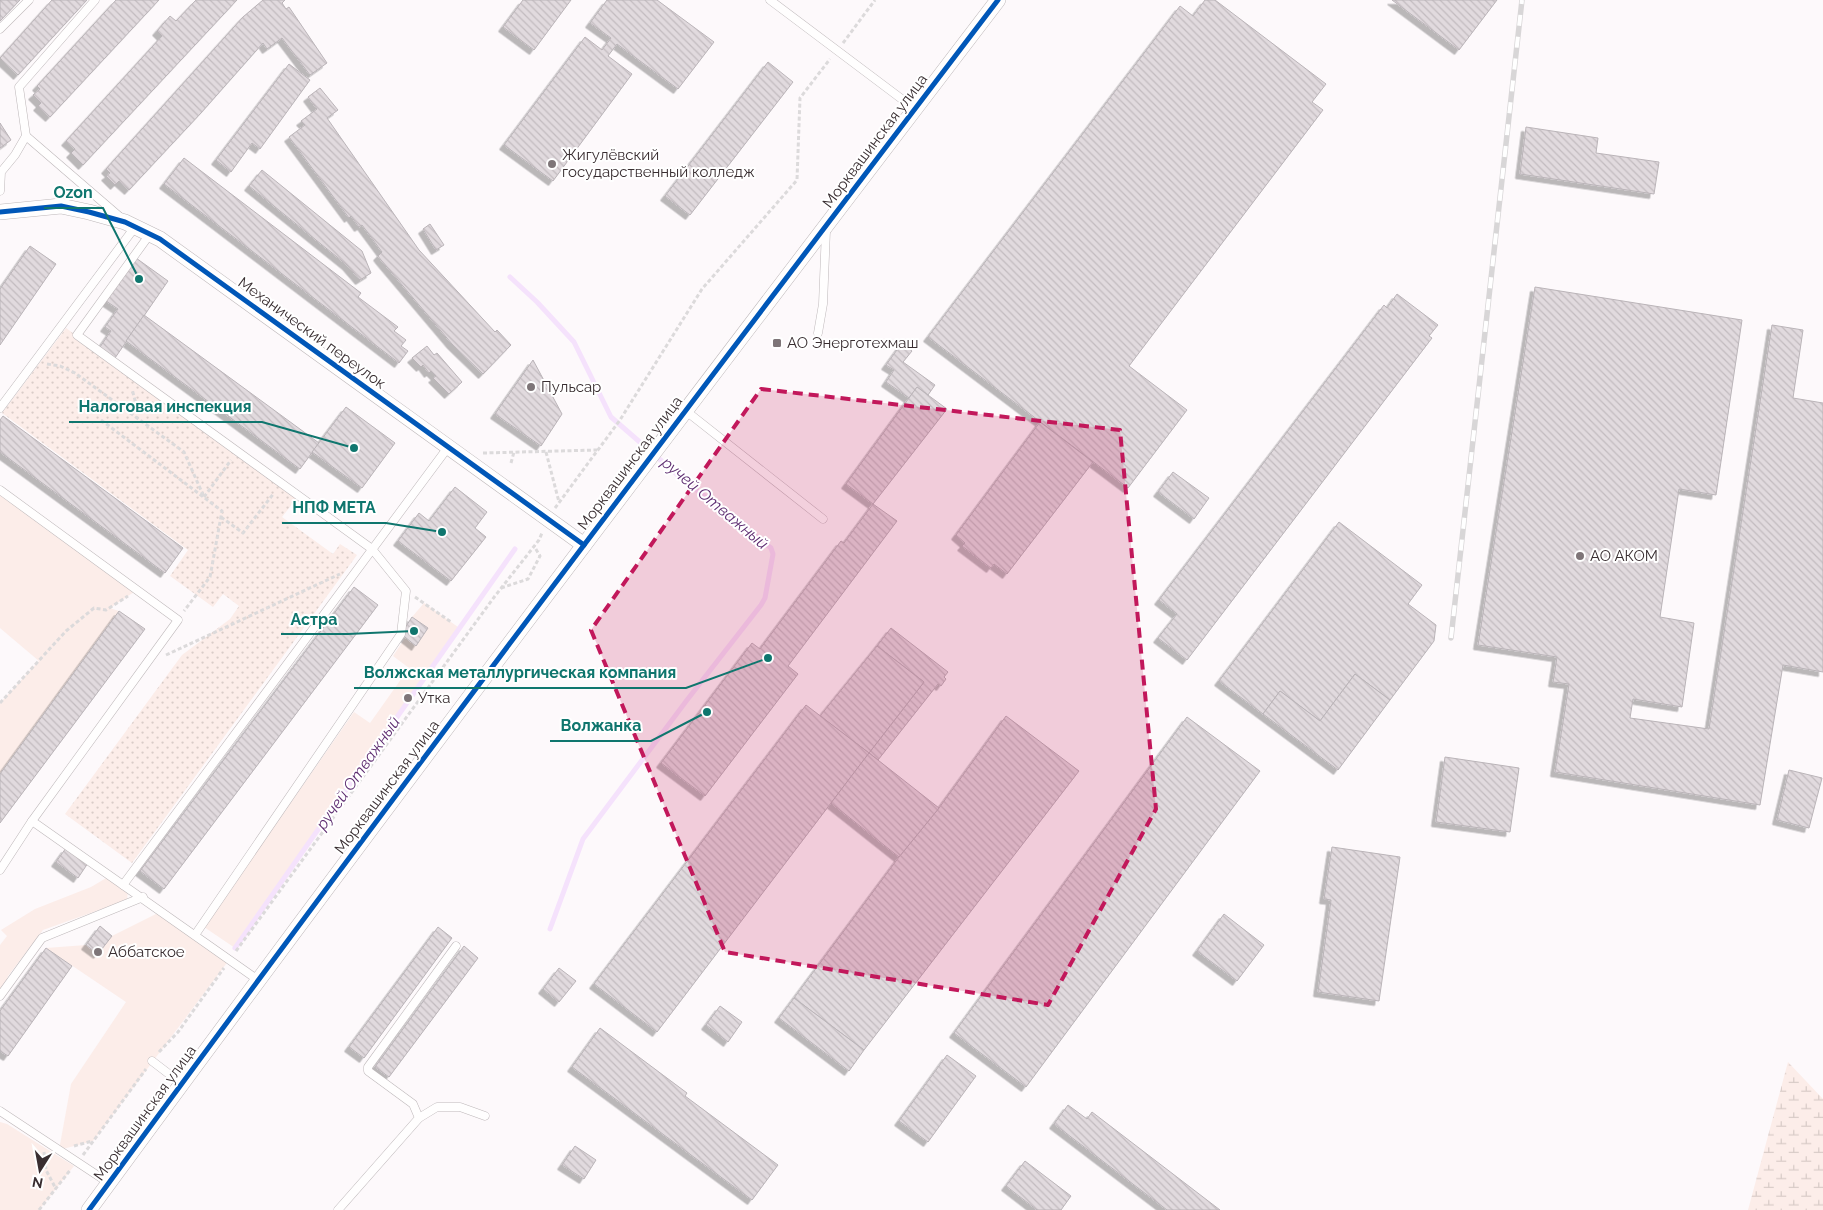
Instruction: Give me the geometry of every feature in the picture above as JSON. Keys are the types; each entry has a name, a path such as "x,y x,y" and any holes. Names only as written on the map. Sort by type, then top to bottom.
{"street":[{"name":"Морквашинская улица","path":"89,1210 258,980 584,545 998,0"},
{"name":"Механический переулок","path":"0,212 61,206 130,224 160,239 584,545"}],"lane":[{"path":"0,28 29,0"},
{"path":"0,191 0,172 15,155 26,136 18,87 95,0"},
{"path":"770,0 915,109"},
{"path":"0,408 130,224 26,136"},
{"path":"818,333 824,304 826,226"},
{"path":"150,234 77,335 372,550 406,591 400,634 195,935"},
{"path":"686,411 823,518"},
{"path":"123,885 360,564 454,450"},
{"path":"0,490 178,620 32,821 0,870"},
{"path":"32,821 258,980"},
{"path":"0,996 42,938 142,897"},
{"path":"419,1118 413,1104 368,1072 368,1067 456,946"},
{"path":"152,1061 182,1084"},
{"path":"338,1210 419,1118 437,1107 460,1106 485,1116"},
{"path":"0,1111 109,1183"}],"path":[{"path":"39,1210 152,1061 178,1032 500,588 539,540 547,518 615,428 702,289 797,180 800,98 875,0"},
{"path":"34,362 60,366 75,373 184,452 204,498"},
{"path":"130,413 136,404 130,384 138,390"},
{"path":"101,420 222,511 210,577 178,620"},
{"path":"454,450 546,452 598,450"},
{"path":"511,463 514,452"},
{"path":"546,452 559,503"},
{"path":"223,454 238,466"},
{"path":"204,498 231,460"},
{"path":"221,517 243,533 274,493 267,487"},
{"path":"500,588 528,579 540,556 534,546"},
{"path":"144,666 360,564"},
{"path":"0,703 66,631 94,608 104,611 110,609 137,590"},
{"path":"406,591 451,622"},
{"path":"46,1141 44,1156 46,1170 56,1189"}],"highlighted area":[{"path":"761,389 1120,430 1156,809 1048,1005 725,952 591,630"}],"green space":[{"path":"66,328 297,498 282,517 333,554 340,544 357,555 132,863 65,814 182,655 230,619 239,606 223,594 213,607 170,576 188,550 2,413"},
{"path":"0,490 137,590 110,608 119,611 0,774 0,703 39,661 0,628"},
{"path":"424,603 458,627 235,948 204,927 354,712 370,723 409,668 393,656 405,638 416,646 428,628 412,617"},
{"path":"108,877 128,890 127,900 43,930 8,976 6,983 0,991 0,945 7,936 1,930 35,909 91,887"},
{"path":"162,911 229,960 93,1141 59,1150 71,1084 126,1002 46,948 86,945 98,954 112,936"},
{"path":"1788,1062 1823,1099 1823,1210 1748,1210"},
{"path":"0,1122 7,1124 74,1166 39,1210 0,1210"}],"building":[{"path":"0,0 20,0 0,21"},
{"path":"52,0 87,0 18,75 0,58"},
{"path":"116,0 159,0 50,117 38,106 41,103 33,95 40,89 37,86"},
{"path":"196,0 237,0 83,165 71,153 75,149 66,141 162,36 157,31 170,16 176,21"},
{"path":"263,0 285,0 282,3 286,9 289,7 327,63 310,75 282,38 267,49 263,43 129,190 119,181 115,185 106,176 110,173 106,169 243,17"},
{"path":"523,0 571,0 534,50 503,27"},
{"path":"607,0 657,0 714,42 678,89 617,44 608,56 632,74 553,181 504,145 585,37 602,50 611,38 590,23"},
{"path":"1205,0 1215,0 1326,84 1312,102 1323,110 1129,366 1187,410 1128,488 928,337 1180,6 1193,16"},
{"path":"1392,0 1497,0 1459,50"},
{"path":"768,62 793,82 690,215 665,196"},
{"path":"289,64 310,80 260,149 252,143 231,172 216,160"},
{"path":"320,88 338,110 327,118 419,250 495,332 497,330 511,345 483,374 452,344 381,260 378,256 382,252 362,225 359,227 351,216 349,218 289,137 305,125 301,121 317,109 308,97"},
{"path":"0,123 11,140 0,148"},
{"path":"1526,127 1598,138 1596,153 1659,162 1654,194 1520,174"},
{"path":"184,158 361,293 358,297 398,327 394,331 406,340 401,346 408,351 399,363 164,184"},
{"path":"262,170 362,251 371,273 360,280 347,265 249,186"},
{"path":"430,224 444,245 436,250 423,229"},
{"path":"30,246 56,264 0,345 0,289"},
{"path":"136,258 168,281 115,358 100,347 111,331 105,327 118,309 106,301"},
{"name":"АО АКОМ","path":"1535,287 1742,320 1716,495 1679,489 1660,617 1694,623 1682,707 1633,699 1630,718 1709,729 1772,325 1803,330 1793,398 1823,403 1823,672 1783,665 1760,805 1555,772 1569,684 1553,682 1557,657 1478,645"},
{"path":"1397,294 1438,325 1429,336 1432,338 1187,660 1158,638 1177,614 1159,600 1384,305 1387,308"},
{"path":"144,315 319,443 300,469 126,341"},
{"path":"902,343 912,351 903,362 935,385 928,395 917,387 909,398 886,382 894,370 886,365"},
{"path":"427,346 434,355 437,353 462,382 449,394 433,378 436,376 431,371 429,373 423,365 421,367 412,358"},
{"name":"Пульсар","path":"533,360 562,414 541,446 495,414"},
{"path":"917,387 947,409 873,504 846,484"},
{"path":"346,407 395,443 362,488 312,452"},
{"path":"3,416 183,548 165,573 0,452 0,420"},
{"path":"1040,422 1093,462 1007,574 994,564 991,568 962,546 965,543 956,535"},
{"path":"1173,472 1209,498 1194,519 1158,492"},
{"path":"455,487 487,512 475,528 486,537 451,581 398,541 419,513 429,521"},
{"path":"873,504 897,521 788,666 798,674 705,796 661,763 752,643 760,649 841,541 844,543"},
{"path":"1339,522 1422,585 1408,604 1436,625 1434,641 1390,700 1355,674 1320,721 1280,691 1263,714 1219,681"},
{"path":"354,587 378,605 164,889 140,871"},
{"path":"119,611 145,629 0,823 0,774"},
{"path":"412,617 428,628 416,646 401,634"},
{"path":"891,628 948,672 941,686 938,684 878,760 869,753 924,682 877,646"},
{"path":"877,646 924,682 869,753 820,716"},
{"path":"1355,674 1390,700 1338,770 1263,714 1280,691 1320,721"},
{"path":"806,705 869,753 657,1032 594,984"},
{"path":"1006,716 1079,771 864,1050 794,998 899,857 939,808"},
{"path":"1187,717 1260,771 1026,1087 954,1033"},
{"path":"869,753 939,808 899,857 831,803"},
{"path":"1445,757 1519,768 1510,832 1436,822"},
{"path":"1789,770 1822,778 1809,828 1777,820"},
{"path":"1332,847 1400,857 1379,1001 1318,992 1331,900 1324,899"},
{"path":"66,848 88,863 78,878 56,862"},
{"path":"1224,914 1264,945 1237,981 1197,951"},
{"path":"100,926 112,936 98,954 86,945"},
{"path":"438,927 452,938 364,1058 349,1047"},
{"path":"464,946 478,958 389,1077 375,1067"},
{"path":"46,948 72,966 8,1056 0,1051 0,1011"},
{"path":"559,968 576,981 559,1002 543,989"},
{"path":"794,998 864,1050 849,1071 779,1018"},
{"path":"720,1006 742,1022 728,1042 706,1025"},
{"path":"600,1028 687,1093 685,1096 778,1165 752,1200 572,1067"},
{"path":"947,1055 976,1076 928,1142 899,1121"},
{"path":"1068,1105 1087,1119 1092,1112 1220,1210 1167,1210 1054,1124"},
{"path":"575,1146 596,1160 584,1179 562,1165"},
{"path":"1025,1161 1071,1196 1061,1210 1037,1210 1006,1186"}],"waterway":[{"name":"ручей Отважный","path":"510,277 537,302 574,342 611,417 680,477 771,548 773,554 765,598 761,605 583,839 550,929"},
{"name":"ручей Отважный","path":"235,948 515,549"}],"railway":[{"path":"1451,638 1522,0"}],"cycle path":[{"path":"89,1210 540,603 998,0"},
{"path":"0,212 61,206 125,222 160,239 584,545"}],"place":[{"name":"Жигулёвский государственный колледж","path":"552,164"},
{"name":"Ozon","path":"139,279"},
{"name":"АО Энерготехмаш","path":"777,343"},
{"name":"Пульсар","path":"531,387"},
{"name":"Налоговая инспекция","path":"354,448"},
{"name":"НПФ МЕТА","path":"442,532"},
{"name":"АО АКОМ","path":"1580,556"},
{"name":"Астра","path":"414,631"},
{"name":"Волжская металлургическая компания","path":"768,658"},
{"name":"Утка","path":"408,698"},
{"name":"Волжанка","path":"707,712"},
{"name":"Аббатское","path":"98,952"}]}
